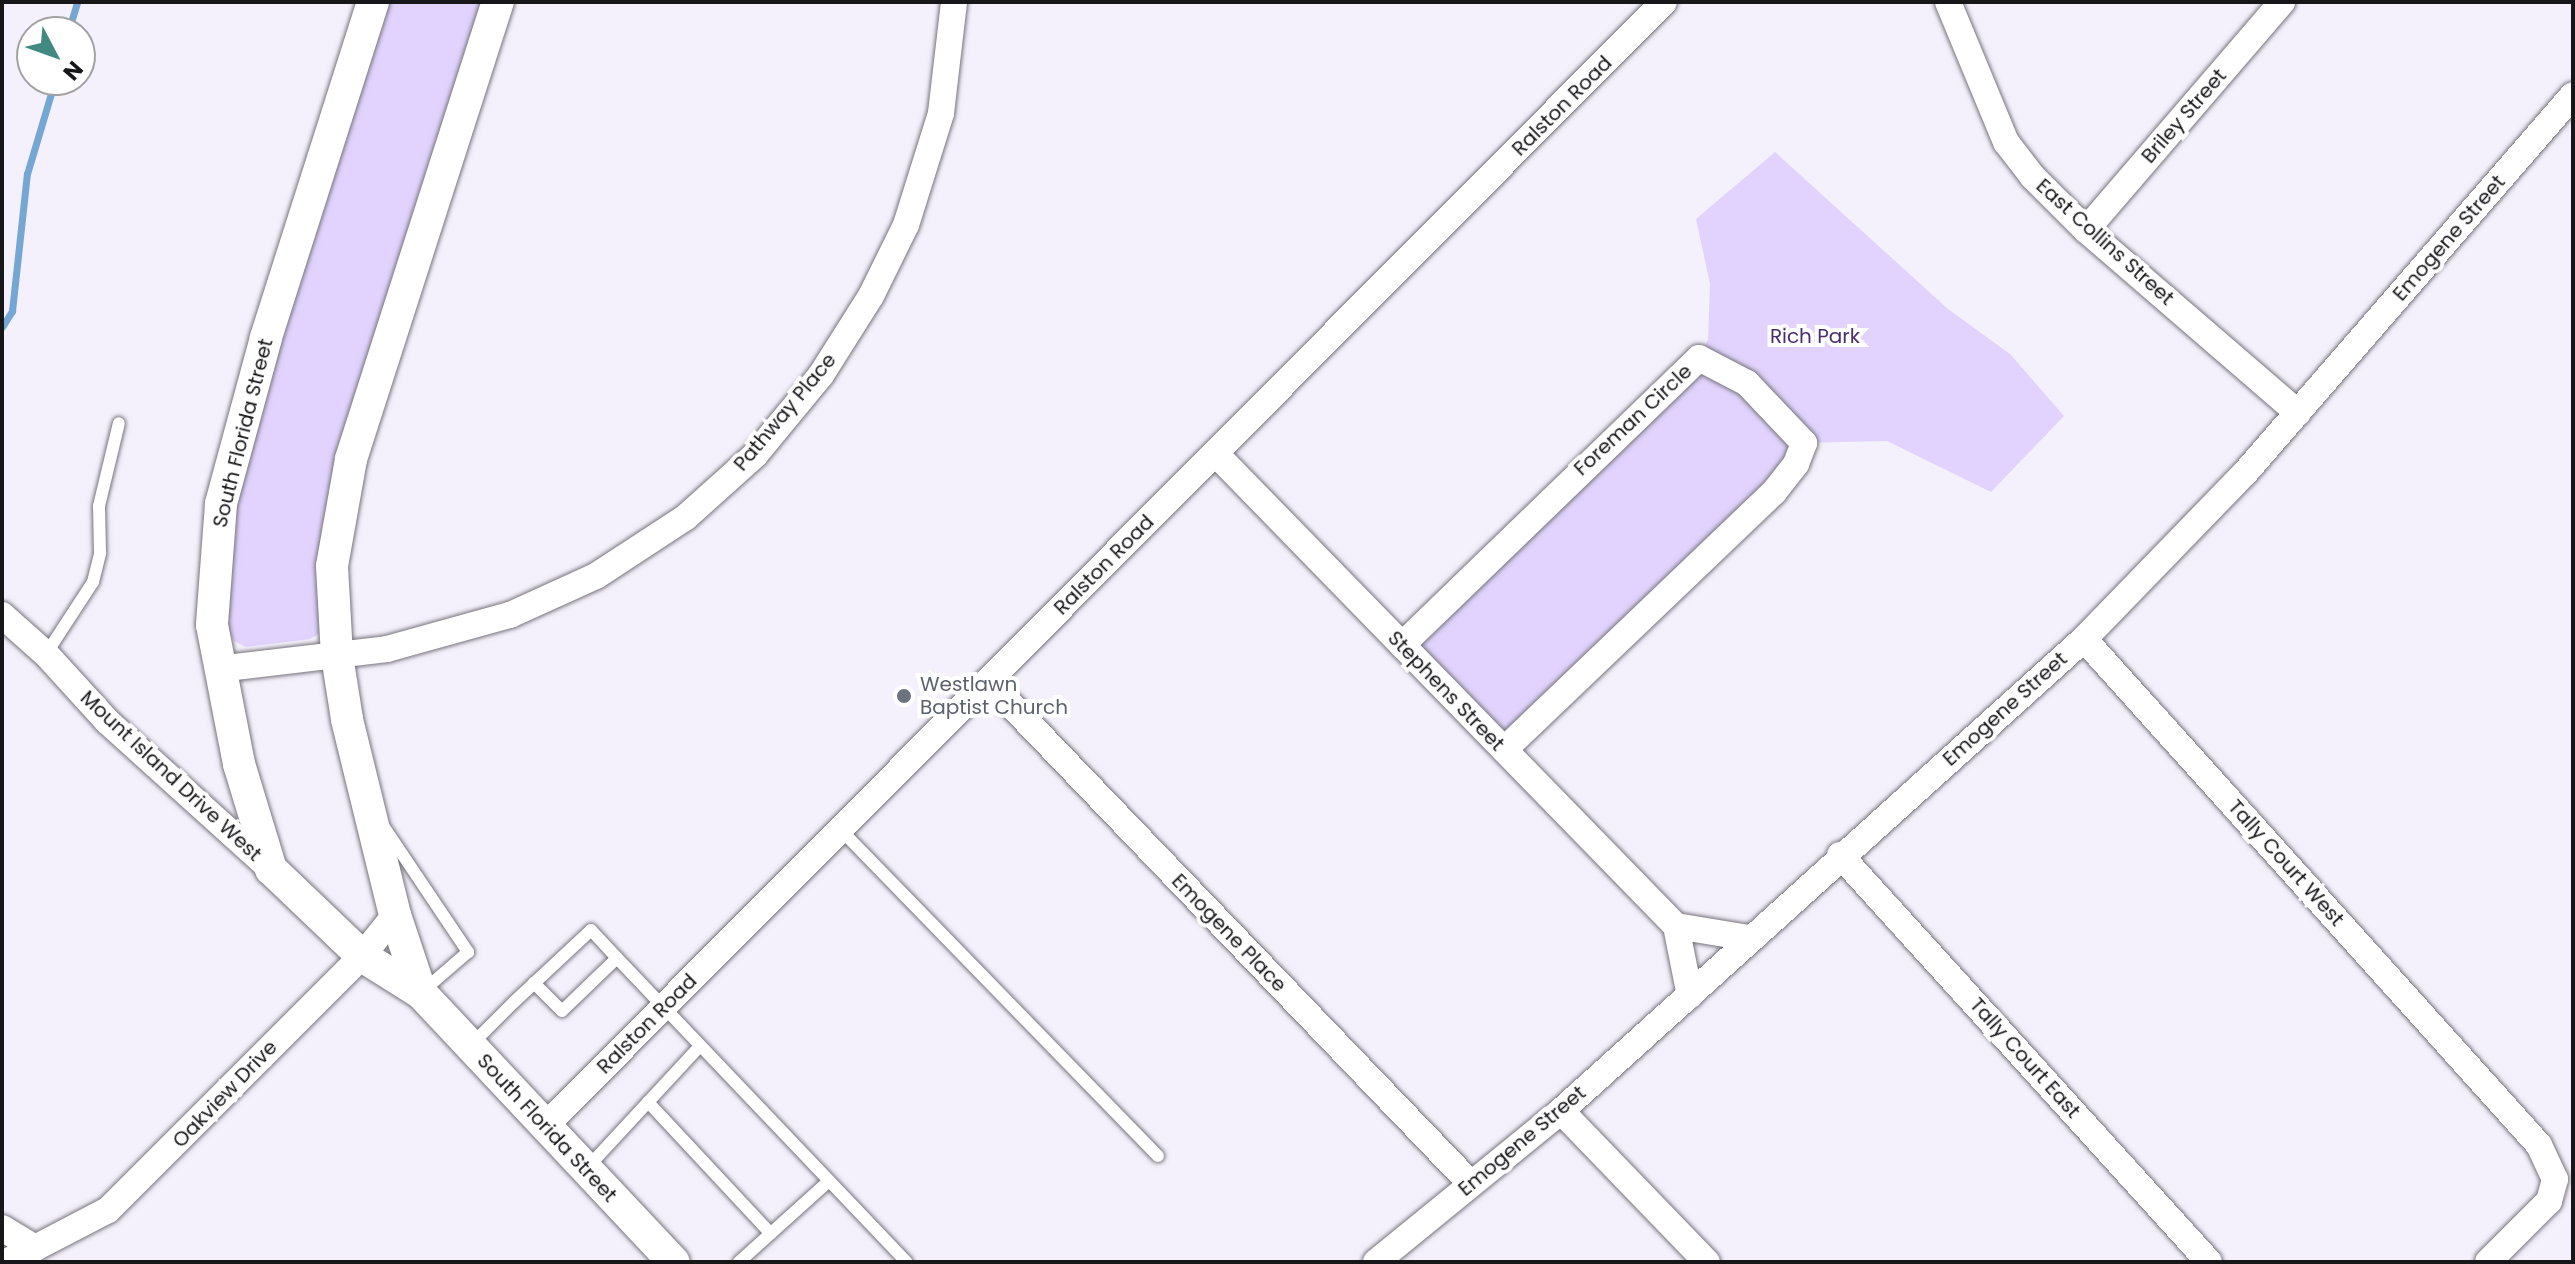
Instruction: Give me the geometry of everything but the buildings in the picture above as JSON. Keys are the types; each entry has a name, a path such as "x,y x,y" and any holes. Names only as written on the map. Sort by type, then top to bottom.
{"street":[{"name":"South Florida Street","path":"373,2 274,309 221,504 212,625 218,669 239,764 271,869 362,956 421,993 674,1262"},
{"name":"South Florida Street","path":"421,993 395,915 367,802 337,656 332,566 351,459 498,2"},
{"name":"Pathway Place","path":"218,669 337,656 454,633 510,615 596,576 686,517 755,455 821,375 871,296 906,225 941,113 954,2"},
{"name":"Ralston Road","path":"544,1127 1664,2"},
{"name":"East Collins Street","path":"1948,2 2006,142 2033,177 2086,230 2298,413"},
{"name":"Briley Street","path":"2086,230 2282,2"},
{"name":"Emogene Street","path":"1376,1262 1561,1111 1690,996 1840,855 2084,639 2298,413 2573,95"},
{"name":"Foreman Circle","path":"1402,645 1699,358 1756,393 1804,443 1796,464 1774,492 1504,750"},
{"name":"Stephens Street","path":"1216,454 1676,926"},
{"name":"Mount Island Drive West","path":"2,615 46,654 107,721 271,869"},
{"name":"Tally Court West","path":"2084,639 2539,1145 2555,1179 2549,1201 2537,1219 2488,1262"},
{"name":"Emogene Place","path":"988,681 1471,1184"},
{"name":"Tally Court East","path":"1840,855 2209,1262"},
{"name":"Oakview Drive","path":"6,1262 108,1210 137,1186 362,956 395,915"},
{"path":"1690,996 1676,926 1749,938"},
{"path":"1561,1111 1707,1262"},
{"path":"2,1228 35,1248"}],"lane":[{"path":"46,654 93,582 100,553 99,506 119,423"},
{"path":"367,802 468,952 421,993"},
{"path":"840,829 1158,1156"},
{"path":"470,1046 591,930 907,1262"},
{"path":"534,983 562,1011 617,958"},
{"path":"586,1170 700,1046"},
{"path":"648,1102 771,1234"},
{"path":"739,1262 829,1181"}],"green space":[{"path":"387,2 489,2 320,633 310,639 246,647 234,641 227,629 232,532 248,437"},
{"name":"Rich Park","path":"1775,152 1948,309 2010,354 2064,416 1991,492 1887,441 1804,443 1796,464 1504,750 1402,645 1699,358 1708,339 1710,284 1696,219"}],"waterway":[{"path":"73,16 77,2"},
{"path":"2,327 12,311 27,174 50,96"}],"place":[{"name":"Westlawn Baptist Church","path":"904,696"}]}
